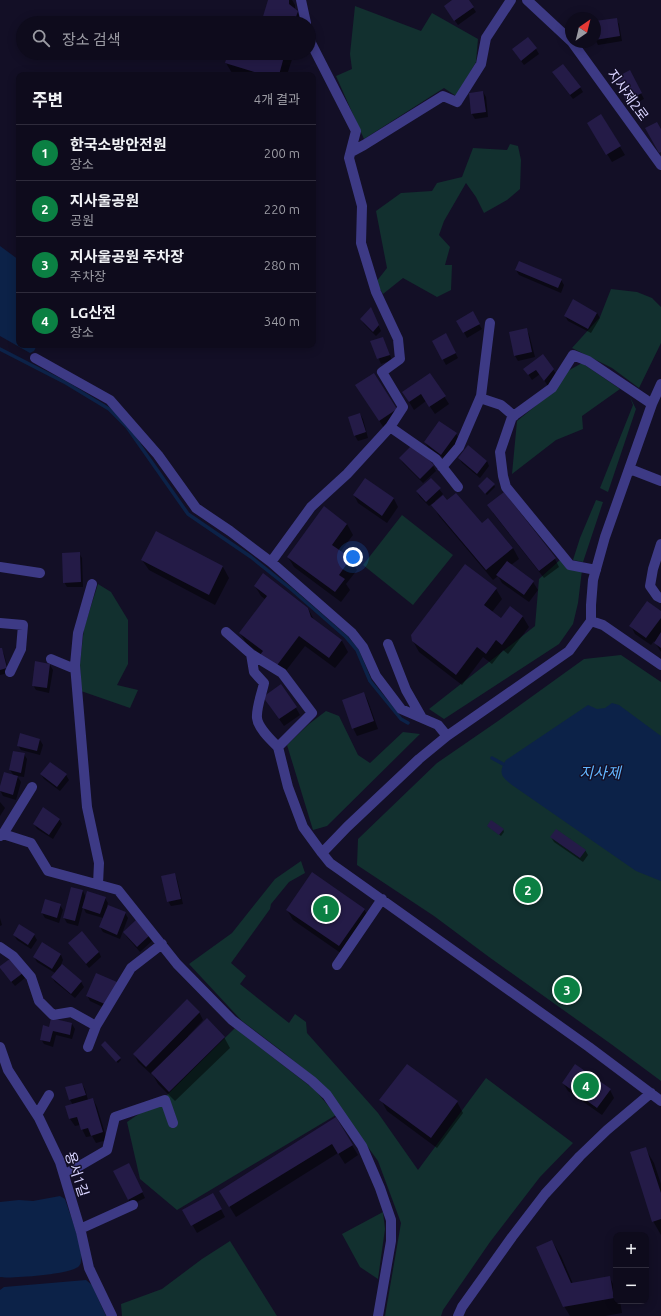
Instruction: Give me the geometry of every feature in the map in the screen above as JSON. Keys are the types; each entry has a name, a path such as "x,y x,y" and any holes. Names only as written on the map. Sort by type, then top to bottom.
{"street":[{"path":"301,0 304,16"},
{"path":"351,152 443,96 457,102 481,64 486,38 511,0"},
{"name":"지사제2로","path":"527,0 565,36"},
{"name":"지사제2로","path":"575,48 661,165"},
{"path":"271,562 311,507 347,474 390,427 403,407 382,372 400,359 398,339 376,292 361,243 362,206 349,158 356,131 316,53"},
{"path":"442,467 459,447 480,398 490,323"},
{"path":"596,570 570,565 506,486 503,476 500,452 512,417 552,388 573,355 588,361 652,404"},
{"path":"35,358 110,400 158,455 196,508 230,531 271,562 352,633 363,647 376,676 401,709 438,725 447,736"},
{"path":"322,853 347,827 419,759 447,736 569,651 591,621 593,580 605,537 630,470 652,404 661,384"},
{"path":"480,398 500,405 514,416"},
{"path":"390,427 436,459 458,487"},
{"path":"630,470 661,481"},
{"path":"661,544 653,569 650,586 657,596 661,598"},
{"path":"0,567 40,574"},
{"path":"92,584 78,633 75,669 87,807 99,863 98,884"},
{"path":"591,621 603,624 661,665"},
{"path":"0,623 24,625 21,649 10,672"},
{"path":"226,632 251,654 282,673 312,713 278,746"},
{"path":"388,644 406,690 422,718"},
{"path":"251,654 254,672 264,683 259,700 257,719 266,737 278,746 288,787 303,827 330,863 589,1046 661,1101"},
{"path":"51,659 75,669"},
{"path":"32,786 2,835 31,843 48,871 118,890 177,964 232,1020 312,1081 326,1095 362,1146 380,1188 391,1220 391,1241 378,1316"},
{"path":"337,965 382,899"},
{"path":"88,1047 96,1026 131,968 162,944"},
{"path":"0,947 13,956 31,977 39,1001 53,1015 71,1012 96,1026"},
{"name":"용서1길","path":"0,1047 8,1070 37,1115 60,1162 80,1229 89,1268 112,1316"},
{"path":"458,1316 462,1307 545,1194 580,1156 607,1130 651,1093"},
{"path":"37,1115 49,1095"},
{"path":"64,1176 107,1150 115,1117 165,1100 173,1123"},
{"path":"80,1229 133,1206"}],"green space":[{"path":"355,6 421,31 432,13 478,39 476,62 456,96 444,88 364,139 336,76 352,69 350,54"},
{"path":"510,144 518,146 521,160 520,189 507,200 484,213 476,197 466,183 444,221 439,235 450,247 445,265 452,265 451,290 437,297 403,278 383,294 376,282 387,268 376,211 401,193 432,191 437,183 462,177 473,148 507,150"},
{"path":"611,289 637,292 652,298 661,307 661,343 639,388 612,368 572,348 600,317"},
{"path":"582,363 620,389 582,416 583,429 556,440 512,474 517,421 549,395 566,372"},
{"path":"630,397 636,409 608,492 600,488 633,405"},
{"path":"596,500 603,502 583,562 573,560 580,538"},
{"path":"402,515 453,555 413,605 363,565"},
{"path":"560,560 582,570 578,603 573,624 559,644 444,719 429,709 535,626 539,579"},
{"path":"98,584 111,592 128,620 128,664 117,685 138,690 130,708 81,691 80,663 84,628"},
{"path":"621,655 661,682 661,1081 434,916 357,865 358,839 437,763 584,659"},
{"path":"326,711 339,716 358,755 370,763 403,732 420,734 327,826 313,830 287,745 309,724"},
{"path":"301,861 305,873 289,882 271,904 270,909 231,963 246,976 240,984 289,1023 295,1014 306,1022 307,1033 378,1113 418,1170 486,1078 573,1143 540,1177 490,1242 443,1310 441,1316 385,1316 401,1223 378,1161 323,1085 242,1021 189,964 232,933 275,879"},
{"path":"235,1028 315,1090 336,1115 177,1210 140,1179 127,1122 167,1095"},
{"path":"383,1212 385,1229 378,1279 360,1267 342,1234"},
{"path":"230,1241 277,1316 122,1316 121,1304 162,1289 202,1259"}],"water":[{"path":"0,246 16,258 16,345 0,336"},
{"path":"21,348 36,348 34,351 30,353"},
{"name":"지사제","path":"612,703 619,705 661,736 661,881 636,871 512,785 503,777 501,771 506,760 588,705 597,709 605,708"},
{"path":"60,1196 65,1199 73,1221 80,1248 80,1265 71,1270 39,1276 0,1277 0,1202 19,1200 33,1201"},
{"path":"86,1280 92,1285 106,1316 0,1316 0,1290 4,1287"}],"building":[{"path":"268,0 289,0 289,4 298,11 296,16 263,16"},
{"path":"452,0 469,0 474,7 454,21 444,6"},
{"path":"617,18 620,36 601,39 601,20"},
{"path":"528,37 537,48 521,61 512,49"},
{"path":"226,60 283,60 280,72 254,72 225,63"},
{"path":"563,64 581,87 570,95 552,72"},
{"path":"630,70 642,93 626,101 615,78"},
{"path":"483,91 486,112 471,114 469,93"},
{"path":"601,114 621,146 606,155 587,123"},
{"path":"657,122 661,129 661,152 659,153 645,128"},
{"path":"519,261 562,279 558,288 515,270"},
{"path":"573,299 597,313 588,329 564,316"},
{"path":"371,307 379,325 373,332 360,319"},
{"path":"473,311 480,324 463,333 456,321"},
{"path":"527,328 532,352 514,356 509,332"},
{"path":"446,333 456,353 442,360 432,341"},
{"path":"383,337 390,355 377,359 370,341"},
{"path":"543,354 554,369 544,381 536,370 528,375 523,369"},
{"path":"374,373 397,409 379,421 355,385"},
{"path":"430,373 446,396 429,407 421,394 409,402 402,392"},
{"path":"360,413 366,432 354,436 348,417"},
{"path":"439,421 457,433 441,455 424,442"},
{"path":"413,444 434,465 420,479 399,458"},
{"path":"468,445 487,461 477,474 458,458"},
{"path":"487,477 495,484 485,494 478,486"},
{"path":"365,478 394,498 382,516 353,495"},
{"path":"431,478 441,488 426,502 416,491"},
{"path":"504,492 556,558 539,571 487,505"},
{"path":"456,493 482,523 488,518 513,548 486,570 431,505 443,495 447,500"},
{"path":"324,506 347,524 332,545 351,558 339,575 345,579 335,592 287,557"},
{"path":"156,531 223,566 209,595 141,560"},
{"path":"80,552 81,582 63,583 62,553"},
{"path":"507,561 534,581 524,595 496,575"},
{"path":"465,564 497,588 484,605 501,618 510,606 523,616 502,645 496,640 486,654 477,647 456,675 412,641 411,635"},
{"path":"263,573 308,608 311,617 342,640 329,658 299,636 275,668 259,656 263,651 239,633 267,596 254,586"},
{"path":"647,601 661,611 661,618 646,638 629,626"},
{"path":"661,632 661,648 654,643"},
{"path":"0,648 2,648 7,668 0,670"},
{"path":"35,661 50,664 47,688 32,686"},
{"path":"281,684 297,707 279,719 263,697"},
{"path":"364,692 374,721 352,729 342,700"},
{"path":"20,733 40,739 37,751 17,746"},
{"path":"13,751 25,753 21,773 9,770"},
{"path":"50,762 67,774 57,787 40,774"},
{"path":"4,772 18,776 13,795 0,791"},
{"path":"43,807 60,819 49,835 33,824"},
{"path":"491,820 504,829 499,835 487,826"},
{"path":"556,829 586,850 580,858 550,837"},
{"path":"312,872 365,909 339,946 286,910"},
{"path":"175,873 181,899 167,902 161,876"},
{"path":"71,887 83,890 75,921 63,918"},
{"path":"87,891 106,897 100,914 82,908"},
{"path":"45,899 61,904 57,918 41,913"},
{"path":"108,905 126,912 117,935 99,927"},
{"path":"136,920 150,935 137,947 123,932"},
{"path":"19,924 35,934 28,945 13,935"},
{"path":"82,931 99,952 86,964 68,943"},
{"path":"42,942 61,954 52,969 33,957"},
{"path":"11,958 23,973 11,982 0,966"},
{"path":"62,964 82,981 71,994 51,977"},
{"path":"96,973 117,982 107,1005 86,996"},
{"path":"187,999 200,1012 146,1067 133,1054"},
{"path":"51,1018 72,1023 70,1035 53,1031 50,1042 40,1040 43,1025 49,1027"},
{"path":"207,1018 225,1037 169,1092 151,1073"},
{"path":"105,1041 121,1058 116,1062 101,1045"},
{"path":"407,1064 458,1101 431,1138 379,1100"},
{"path":"575,1064 611,1089 597,1108 562,1083"},
{"path":"82,1083 86,1095 69,1100 65,1087"},
{"path":"93,1098 103,1132 91,1136 88,1128 81,1130 77,1117 69,1119 65,1106"},
{"path":"336,1117 353,1145 338,1154 332,1144 229,1207 219,1191"},
{"path":"646,1147 661,1193 661,1219 652,1222 630,1152"},
{"path":"129,1163 143,1192 128,1200 113,1171"},
{"path":"213,1193 222,1209 191,1226 182,1210"},
{"path":"552,1240 571,1283 610,1276 613,1298 563,1307 536,1247"}],"waterway":[{"path":"0,349 66,383 109,409 127,427 188,514 251,557 291,589 346,637 357,650 370,681 401,719 408,723"},
{"path":"492,758 503,764"}],"place":[{"name":"지사울공원","path":"528,890"},
{"name":"한국소방안전원","path":"326,909"},
{"name":"지사울공원 주차장","path":"567,990"},
{"name":"LG산전","path":"586,1086"}]}
